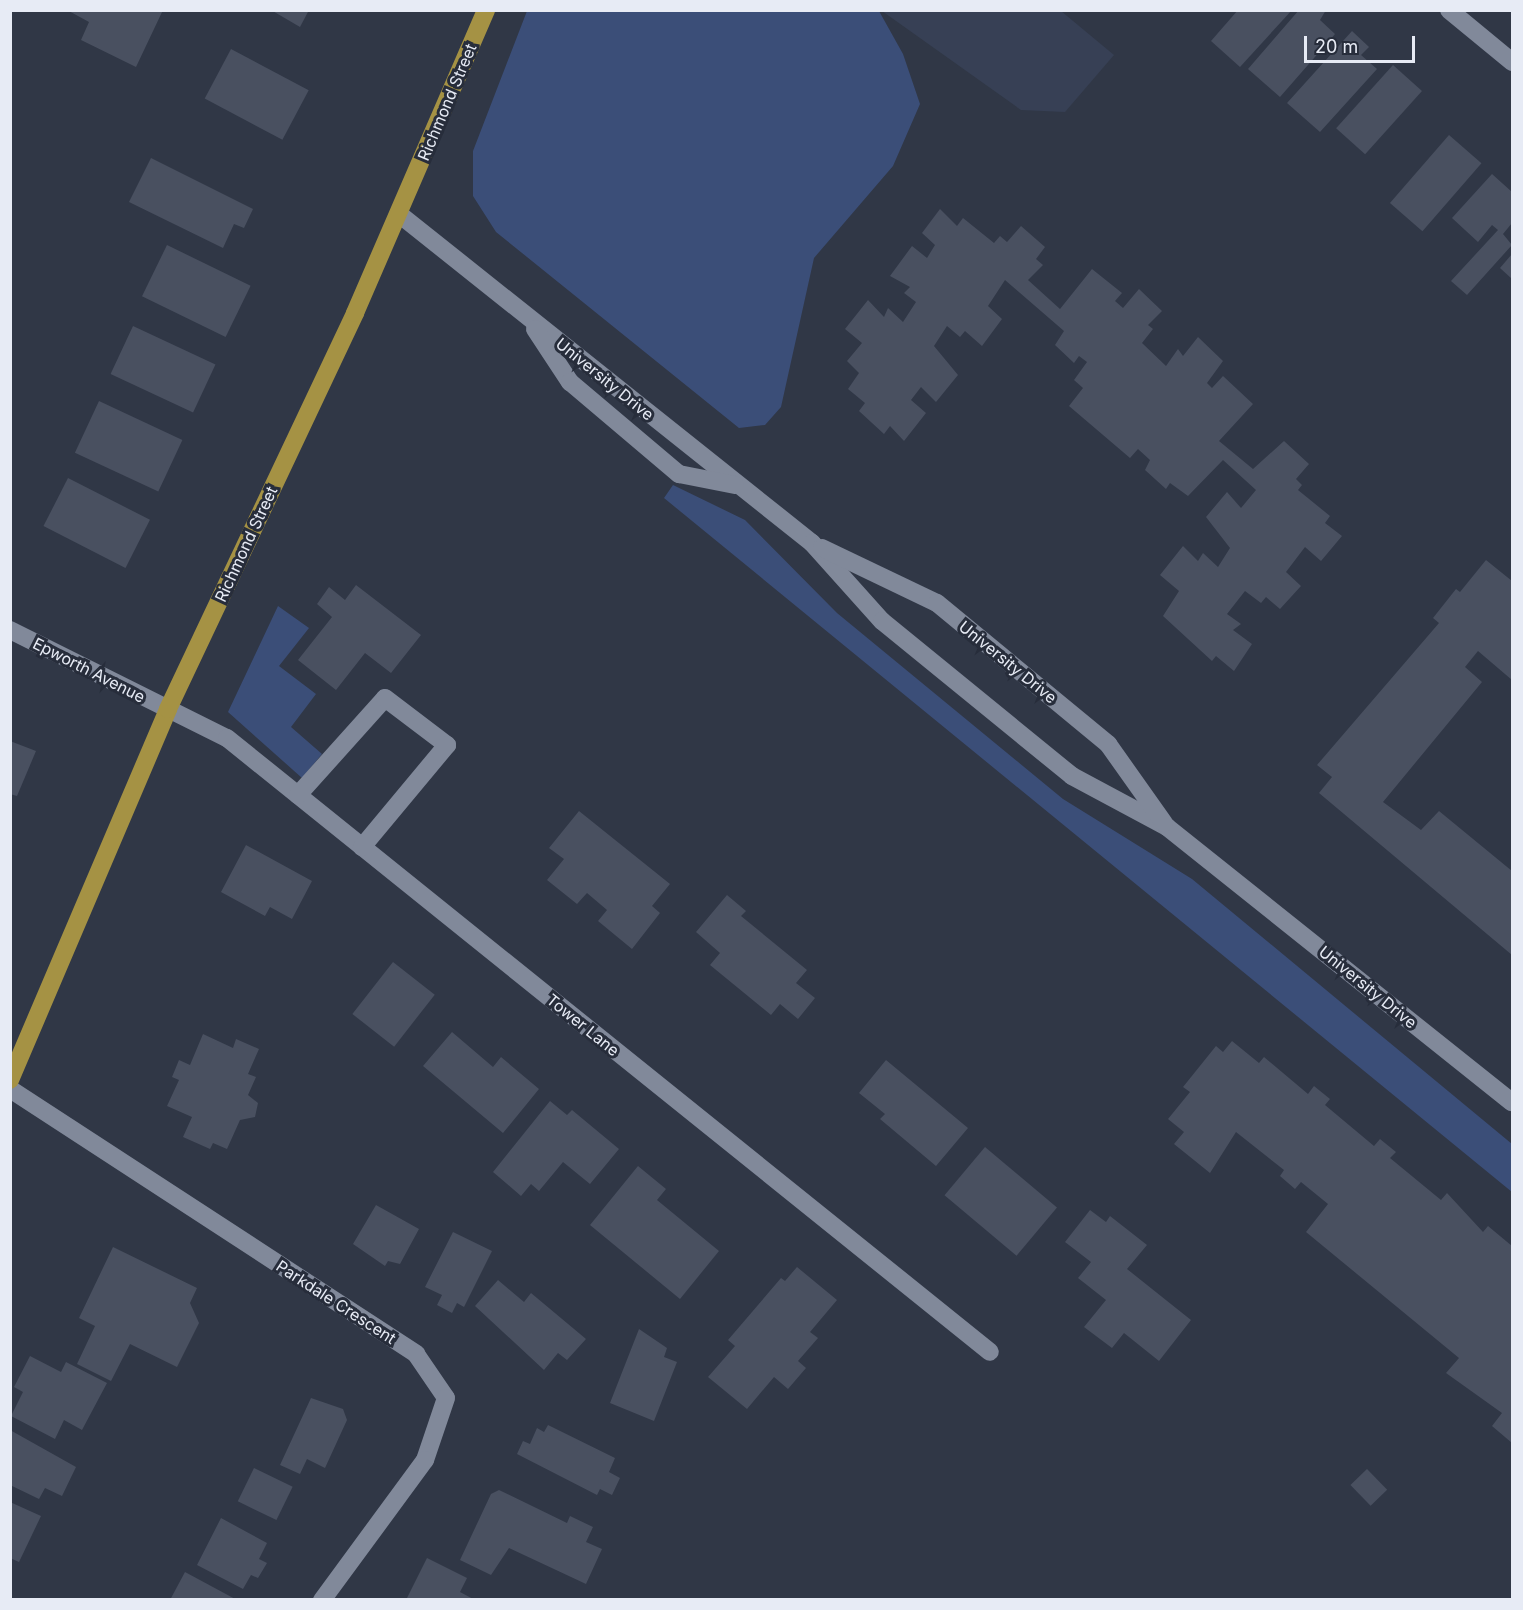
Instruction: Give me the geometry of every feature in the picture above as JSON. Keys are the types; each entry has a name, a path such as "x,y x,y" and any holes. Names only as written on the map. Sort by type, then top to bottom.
{"main road":[{"name":"Richmond Street","path":"10,1080 168,710 399,214 486,10"}],"street":[{"path":"1449,10 1512,62"},
{"name":"University Drive","path":"399,214 812,543 882,621 1072,776 1167,827 1512,1102"},
{"path":"526,315 570,382 679,474 740,486"},
{"name":"University Drive","path":"812,543 937,603 1108,744 1167,827"},
{"name":"Epworth Avenue","path":"10,630 168,710"},
{"path":"298,795 385,698 447,745 362,847"},
{"name":"Tower Lane","path":"168,710 227,738 990,1352"},
{"name":"Parkdale Crescent","path":"10,1089 416,1354 446,1398 425,1460 322,1599"}],"shaded area":[{"path":"527,11 879,11 903,54 920,104 893,166 814,258 781,407 765,425 739,428 496,232 473,196 473,151"},
{"path":"882,11 1061,11 1114,55 1065,112 1021,110"},
{"path":"673,485 745,520 837,613 1063,799 1192,879 1512,1144 1512,1192 664,498"},
{"path":"278,606 309,628 279,666 316,694 291,727 322,754 302,778 228,712"}],"building":[{"path":"67,10 163,10 136,67 81,40 89,22"},
{"path":"271,10 309,10 300,27"},
{"path":"1238,10 1292,10 1240,67 1211,41"},
{"path":"1299,10 1326,10 1320,20 1335,34 1280,97 1248,69"},
{"path":"1352,31 1369,47 1361,55 1377,69 1320,132 1287,103"},
{"path":"231,49 309,90 282,140 205,98"},
{"path":"1393,65 1422,91 1365,154 1336,128"},
{"path":"1449,135 1481,163 1422,231 1390,203"},
{"path":"151,158 253,209 244,228 234,224 223,248 129,202"},
{"path":"1492,174 1512,192 1512,223 1503,234 1512,245 1467,295 1451,281 1498,230 1492,225 1478,242 1452,218"},
{"path":"940,209 957,226 963,218 994,243 1000,236 1007,242 1021,226 1045,247 1036,259 1043,265 1028,280 1060,309 1092,269 1122,293 1115,301 1123,308 1139,289 1162,311 1148,325 1153,329 1142,343 1166,366 1178,349 1183,356 1198,337 1223,361 1207,383 1212,388 1223,376 1253,404 1219,441 1253,469 1284,441 1309,464 1296,479 1302,485 1298,490 1330,516 1325,523 1342,536 1321,561 1305,547 1286,572 1301,586 1280,609 1266,597 1261,603 1245,591 1227,614 1241,624 1233,630 1252,644 1234,671 1216,656 1212,661 1163,616 1179,591 1160,575 1183,546 1198,561 1203,553 1218,567 1230,548 1206,517 1227,492 1241,508 1256,490 1223,460 1188,496 1170,483 1166,489 1145,470 1150,460 1138,449 1130,458 1069,406 1083,388 1074,380 1087,362 1079,356 1074,363 1055,345 1064,331 1005,280 988,306 1002,319 982,346 965,331 960,337 947,326 934,346 958,375 936,402 921,387 911,400 926,413 904,441 890,426 884,434 859,411 865,403 848,389 859,373 847,361 862,343 845,329 868,300 884,317 888,308 903,322 916,302 904,293 910,287 890,276 912,246 927,258 935,245 922,233"},
{"path":"167,245 251,286 226,337 142,296"},
{"path":"1512,254 1512,279 1500,268"},
{"path":"133,326 215,364 193,412 111,374"},
{"path":"99,401 182,440 158,492 75,453"},
{"path":"68,478 150,520 125,568 43,526"},
{"path":"1486,560 1512,581 1512,680 1478,651 1465,667 1482,682 1383,802 1421,830 1439,811 1512,871 1512,955 1319,793 1332,777 1317,765 1439,623 1433,618 1456,589 1460,592"},
{"path":"356,585 421,635 391,673 365,653 336,690 298,660 332,617 317,604 329,587 345,600"},
{"path":"10,741 36,751 17,796 10,794"},
{"path":"579,811 670,884 652,906 660,913 632,949 598,921 607,910 587,893 577,904 547,880 564,859 549,848"},
{"path":"246,845 312,881 292,919 270,907 265,916 221,892"},
{"path":"727,895 746,911 741,916 807,970 796,983 815,998 798,1019 780,1004 771,1015 710,965 720,953 696,932"},
{"path":"393,962 435,995 394,1047 352,1014"},
{"path":"452,1032 493,1067 501,1057 539,1089 503,1133 423,1066"},
{"path":"203,1034 233,1048 236,1039 259,1049 248,1074 256,1077 248,1095 258,1103 255,1117 240,1120 227,1149 213,1143 210,1149 183,1137 192,1117 167,1106 179,1080 172,1077 179,1060 190,1065"},
{"path":"1232,1041 1259,1063 1264,1057 1308,1094 1314,1086 1330,1099 1325,1105 1374,1146 1380,1139 1396,1152 1390,1158 1441,1200 1447,1193 1483,1232 1488,1226 1512,1246 1512,1443 1492,1426 1502,1413 1446,1373 1459,1358 1306,1232 1328,1204 1301,1182 1295,1189 1280,1176 1284,1170 1236,1132 1210,1173 1174,1144 1184,1132 1168,1119 1190,1092 1183,1087 1216,1046 1223,1052"},
{"path":"886,1060 968,1128 936,1166 880,1119 885,1114 859,1093"},
{"path":"550,1101 567,1115 572,1110 619,1149 590,1184 563,1162 539,1191 531,1184 521,1196 493,1172"},
{"path":"985,1147 1057,1207 1017,1256 945,1195"},
{"path":"638,1166 666,1189 657,1200 719,1251 680,1299 590,1225"},
{"path":"376,1205 419,1229 400,1264 388,1261 385,1266 353,1244"},
{"path":"1090,1210 1106,1222 1110,1216 1147,1245 1127,1269 1191,1320 1159,1361 1124,1333 1112,1348 1084,1327 1106,1300 1078,1278 1091,1262 1065,1242"},
{"path":"453,1232 492,1251 464,1307 457,1303 452,1313 437,1305 442,1295 425,1287"},
{"path":"113,1247 197,1288 190,1303 199,1323 177,1367 130,1344 111,1381 77,1364 95,1326 79,1318"},
{"path":"797,1267 837,1300 810,1332 818,1338 798,1361 806,1368 788,1389 774,1377 747,1409 708,1377 735,1346 728,1340 781,1278 785,1281"},
{"path":"498,1280 524,1302 531,1293 586,1339 567,1360 558,1353 544,1370 475,1306"},
{"path":"639,1329 667,1348 664,1357 677,1362 654,1421 610,1403"},
{"path":"30,1356 61,1372 66,1362 107,1383 82,1430 64,1420 55,1439 11,1416 23,1392 14,1387"},
{"path":"311,1398 343,1409 347,1420 325,1468 307,1459 300,1474 280,1465"},
{"path":"548,1425 615,1458 609,1472 620,1478 612,1495 600,1489 597,1495 517,1454 523,1441 530,1444 537,1428 544,1432"},
{"path":"10,1430 76,1467 62,1496 45,1488 39,1499 10,1485"},
{"path":"254,1468 293,1487 276,1520 238,1501"},
{"path":"1367,1469 1387,1490 1371,1506 1350,1485"},
{"path":"499,1490 567,1523 570,1516 593,1527 586,1542 602,1549 586,1584 509,1548 491,1575 460,1560 491,1494"},
{"path":"10,1502 41,1516 19,1562 10,1558"},
{"path":"221,1518 267,1543 259,1559 267,1563 258,1578 251,1575 243,1589 197,1565"},
{"path":"427,1558 467,1578 460,1592 475,1600 406,1600"},
{"path":"185,1572 237,1600 170,1600"}]}
